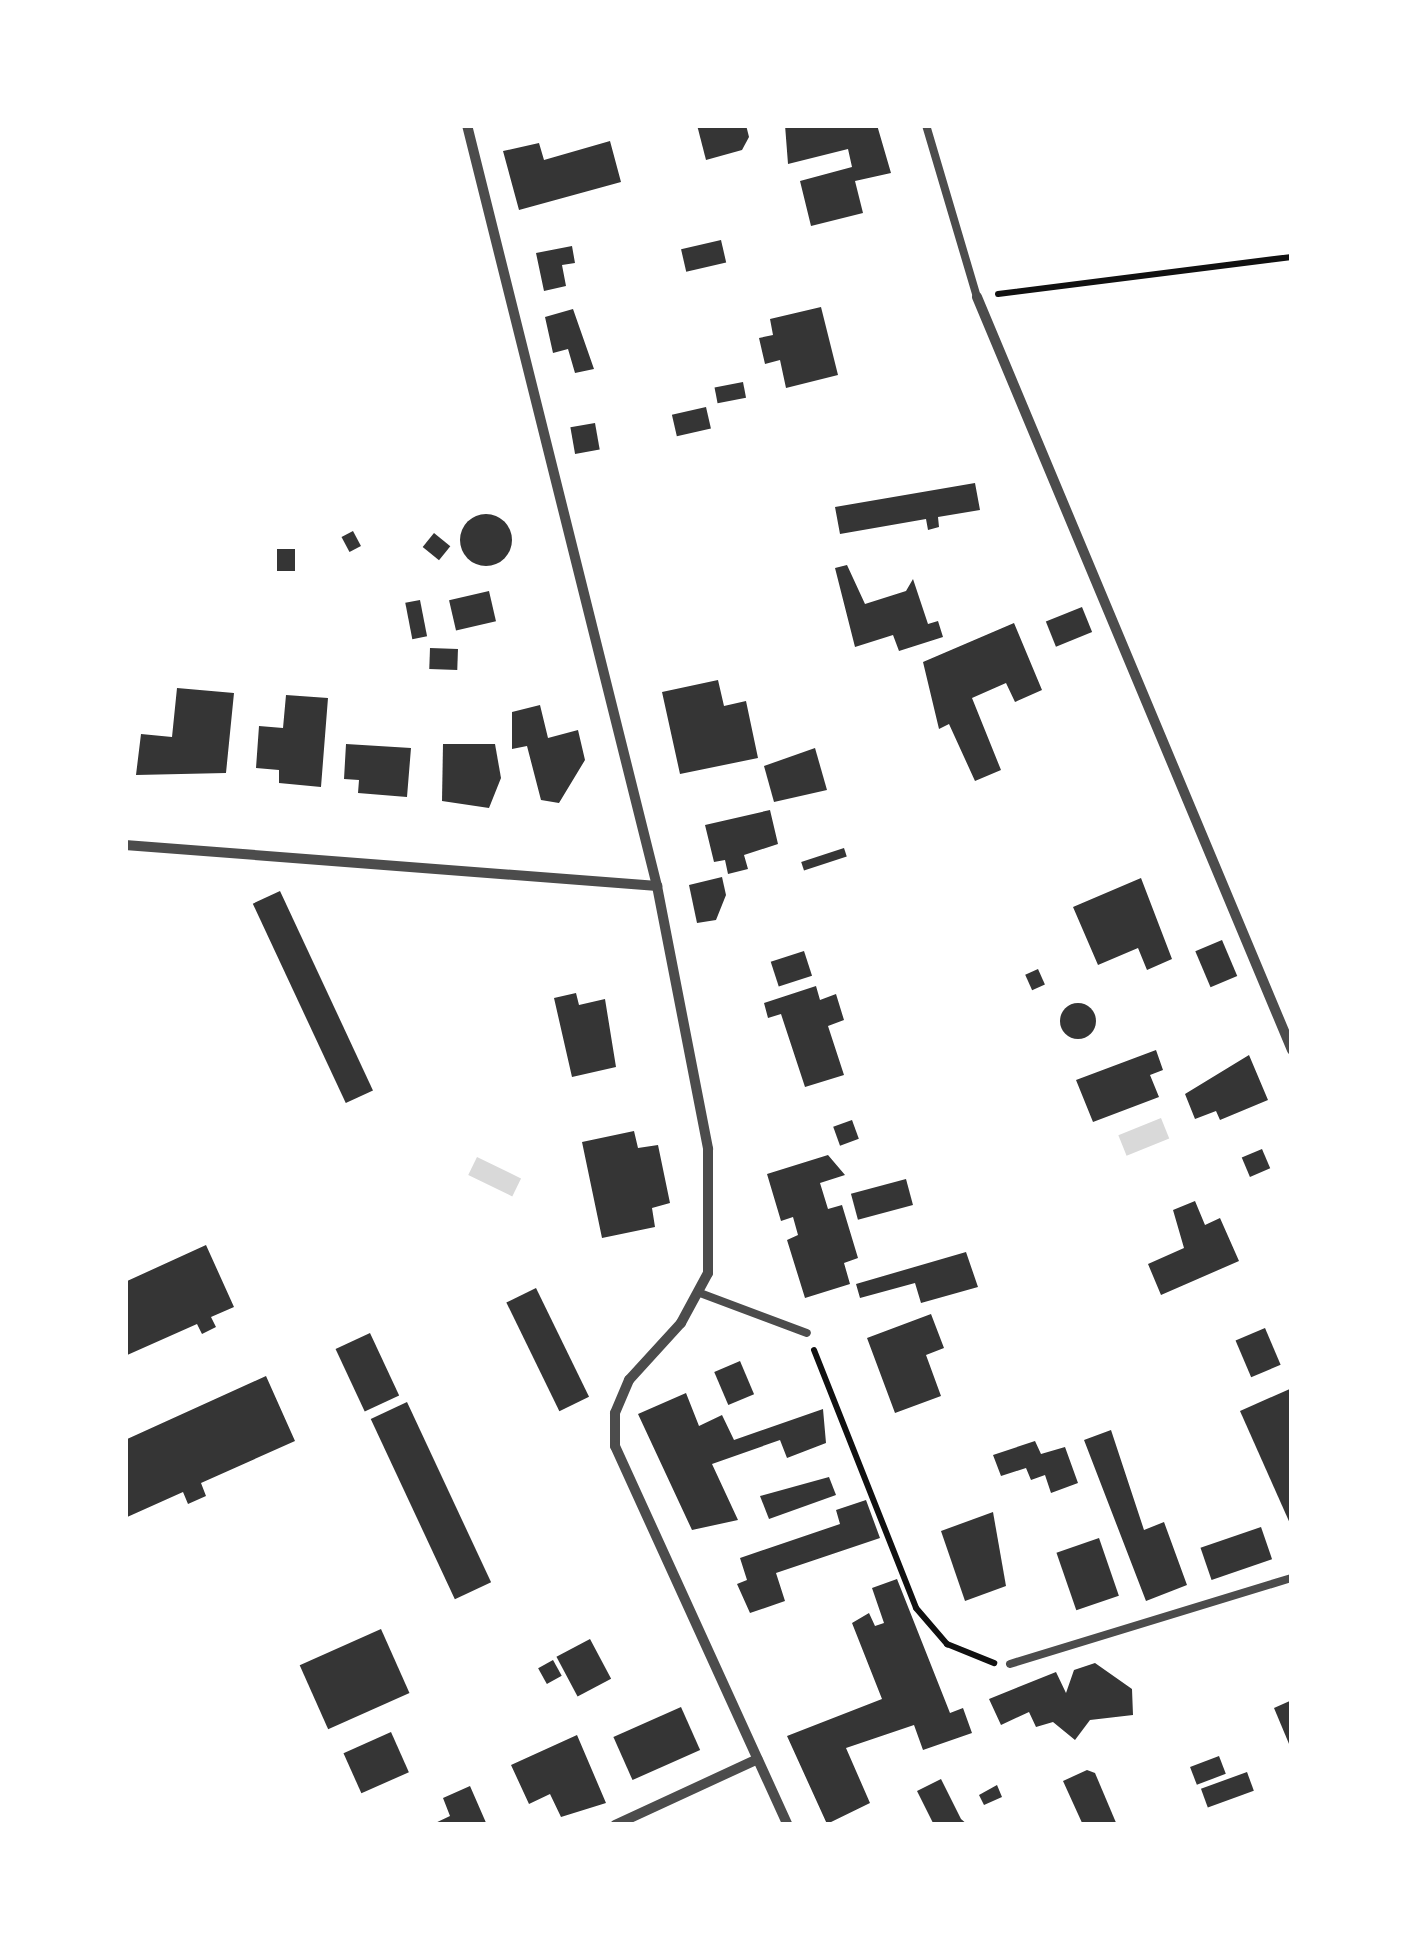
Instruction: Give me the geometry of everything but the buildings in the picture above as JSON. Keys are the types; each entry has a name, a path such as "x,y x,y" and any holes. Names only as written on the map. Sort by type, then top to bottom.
{"street":[{"path":"466,125 657,886 708,1148 711,1246 700,1294 629,1380 614,1412 614,1446 788,1825"},
{"path":"977,297 1292,1050"},
{"path":"125,845 657,886"},
{"path":"615,1825 758,1759"}],"lane":[{"path":"926,125 977,297"},
{"path":"700,1294 807,1333"},
{"path":"1010,1664 1292,1578"}],"path":[{"path":"977,297 1292,257"},
{"path":"807,1333 916,1608 947,1644 978,1662 1010,1664"}],"shaded area":[{"path":"1161,1118 1169,1138 1127,1156 1118,1135"},
{"path":"477,1157 521,1178 512,1196 468,1175"}]}
